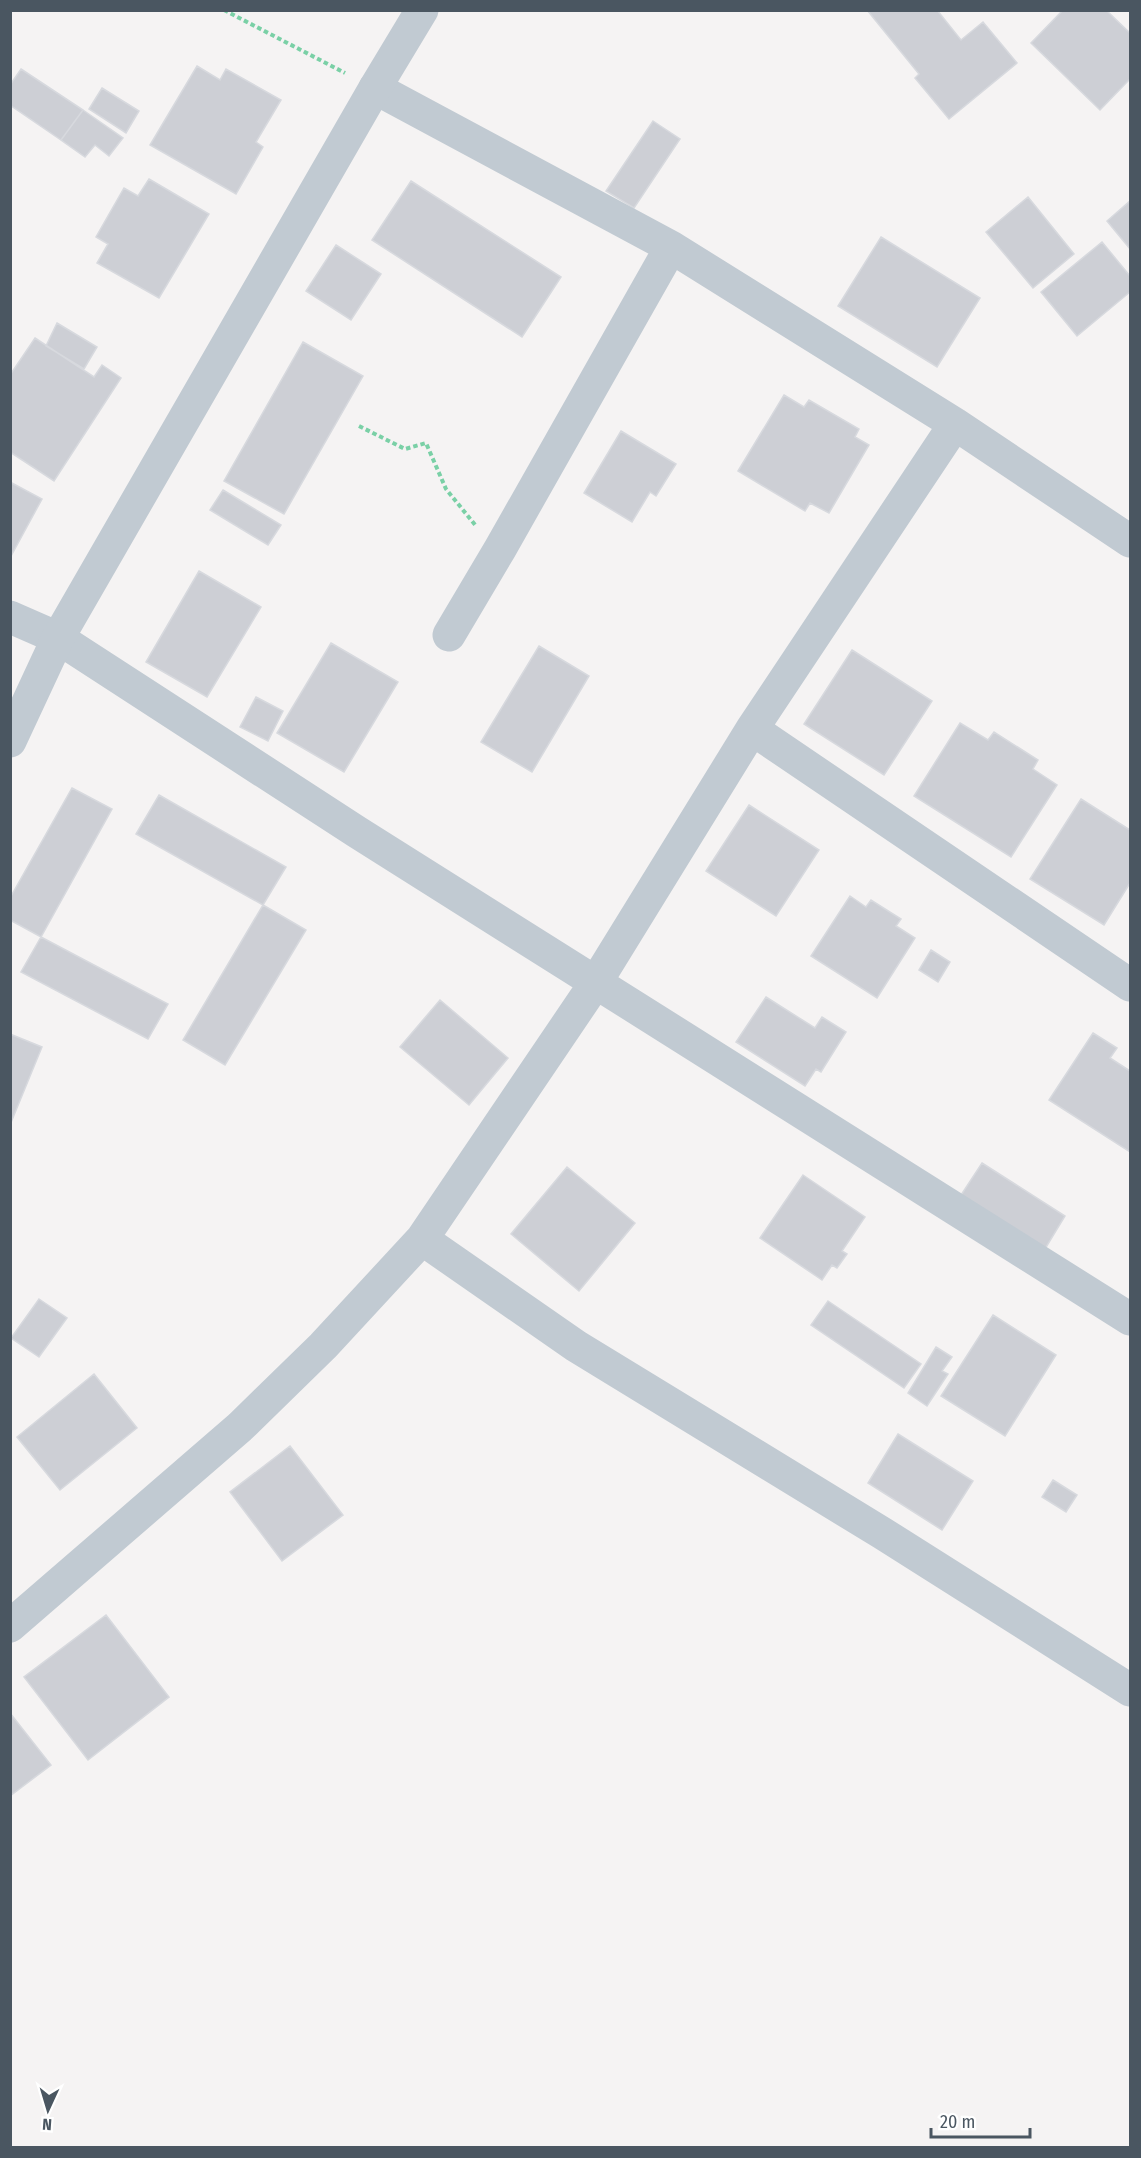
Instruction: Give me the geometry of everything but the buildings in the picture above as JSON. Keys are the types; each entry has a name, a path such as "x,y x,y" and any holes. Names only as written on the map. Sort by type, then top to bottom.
{"street":[{"path":"10,741 58,638 422,10"},
{"path":"375,88 670,247 955,424 1131,541"},
{"path":"449,635 670,247"},
{"path":"10,1626 240,1427 323,1346 422,1239 596,982 752,729 955,424"},
{"path":"10,617 58,638 357,832 596,982 1127,1308"},
{"path":"752,729 1131,985"},
{"path":"422,1239 576,1346 690,1418 882,1533 1131,1690"}],"path":[{"path":"224,10 375,88"},
{"path":"359,426 405,449 426,443 446,489 478,529 500,549"}]}
